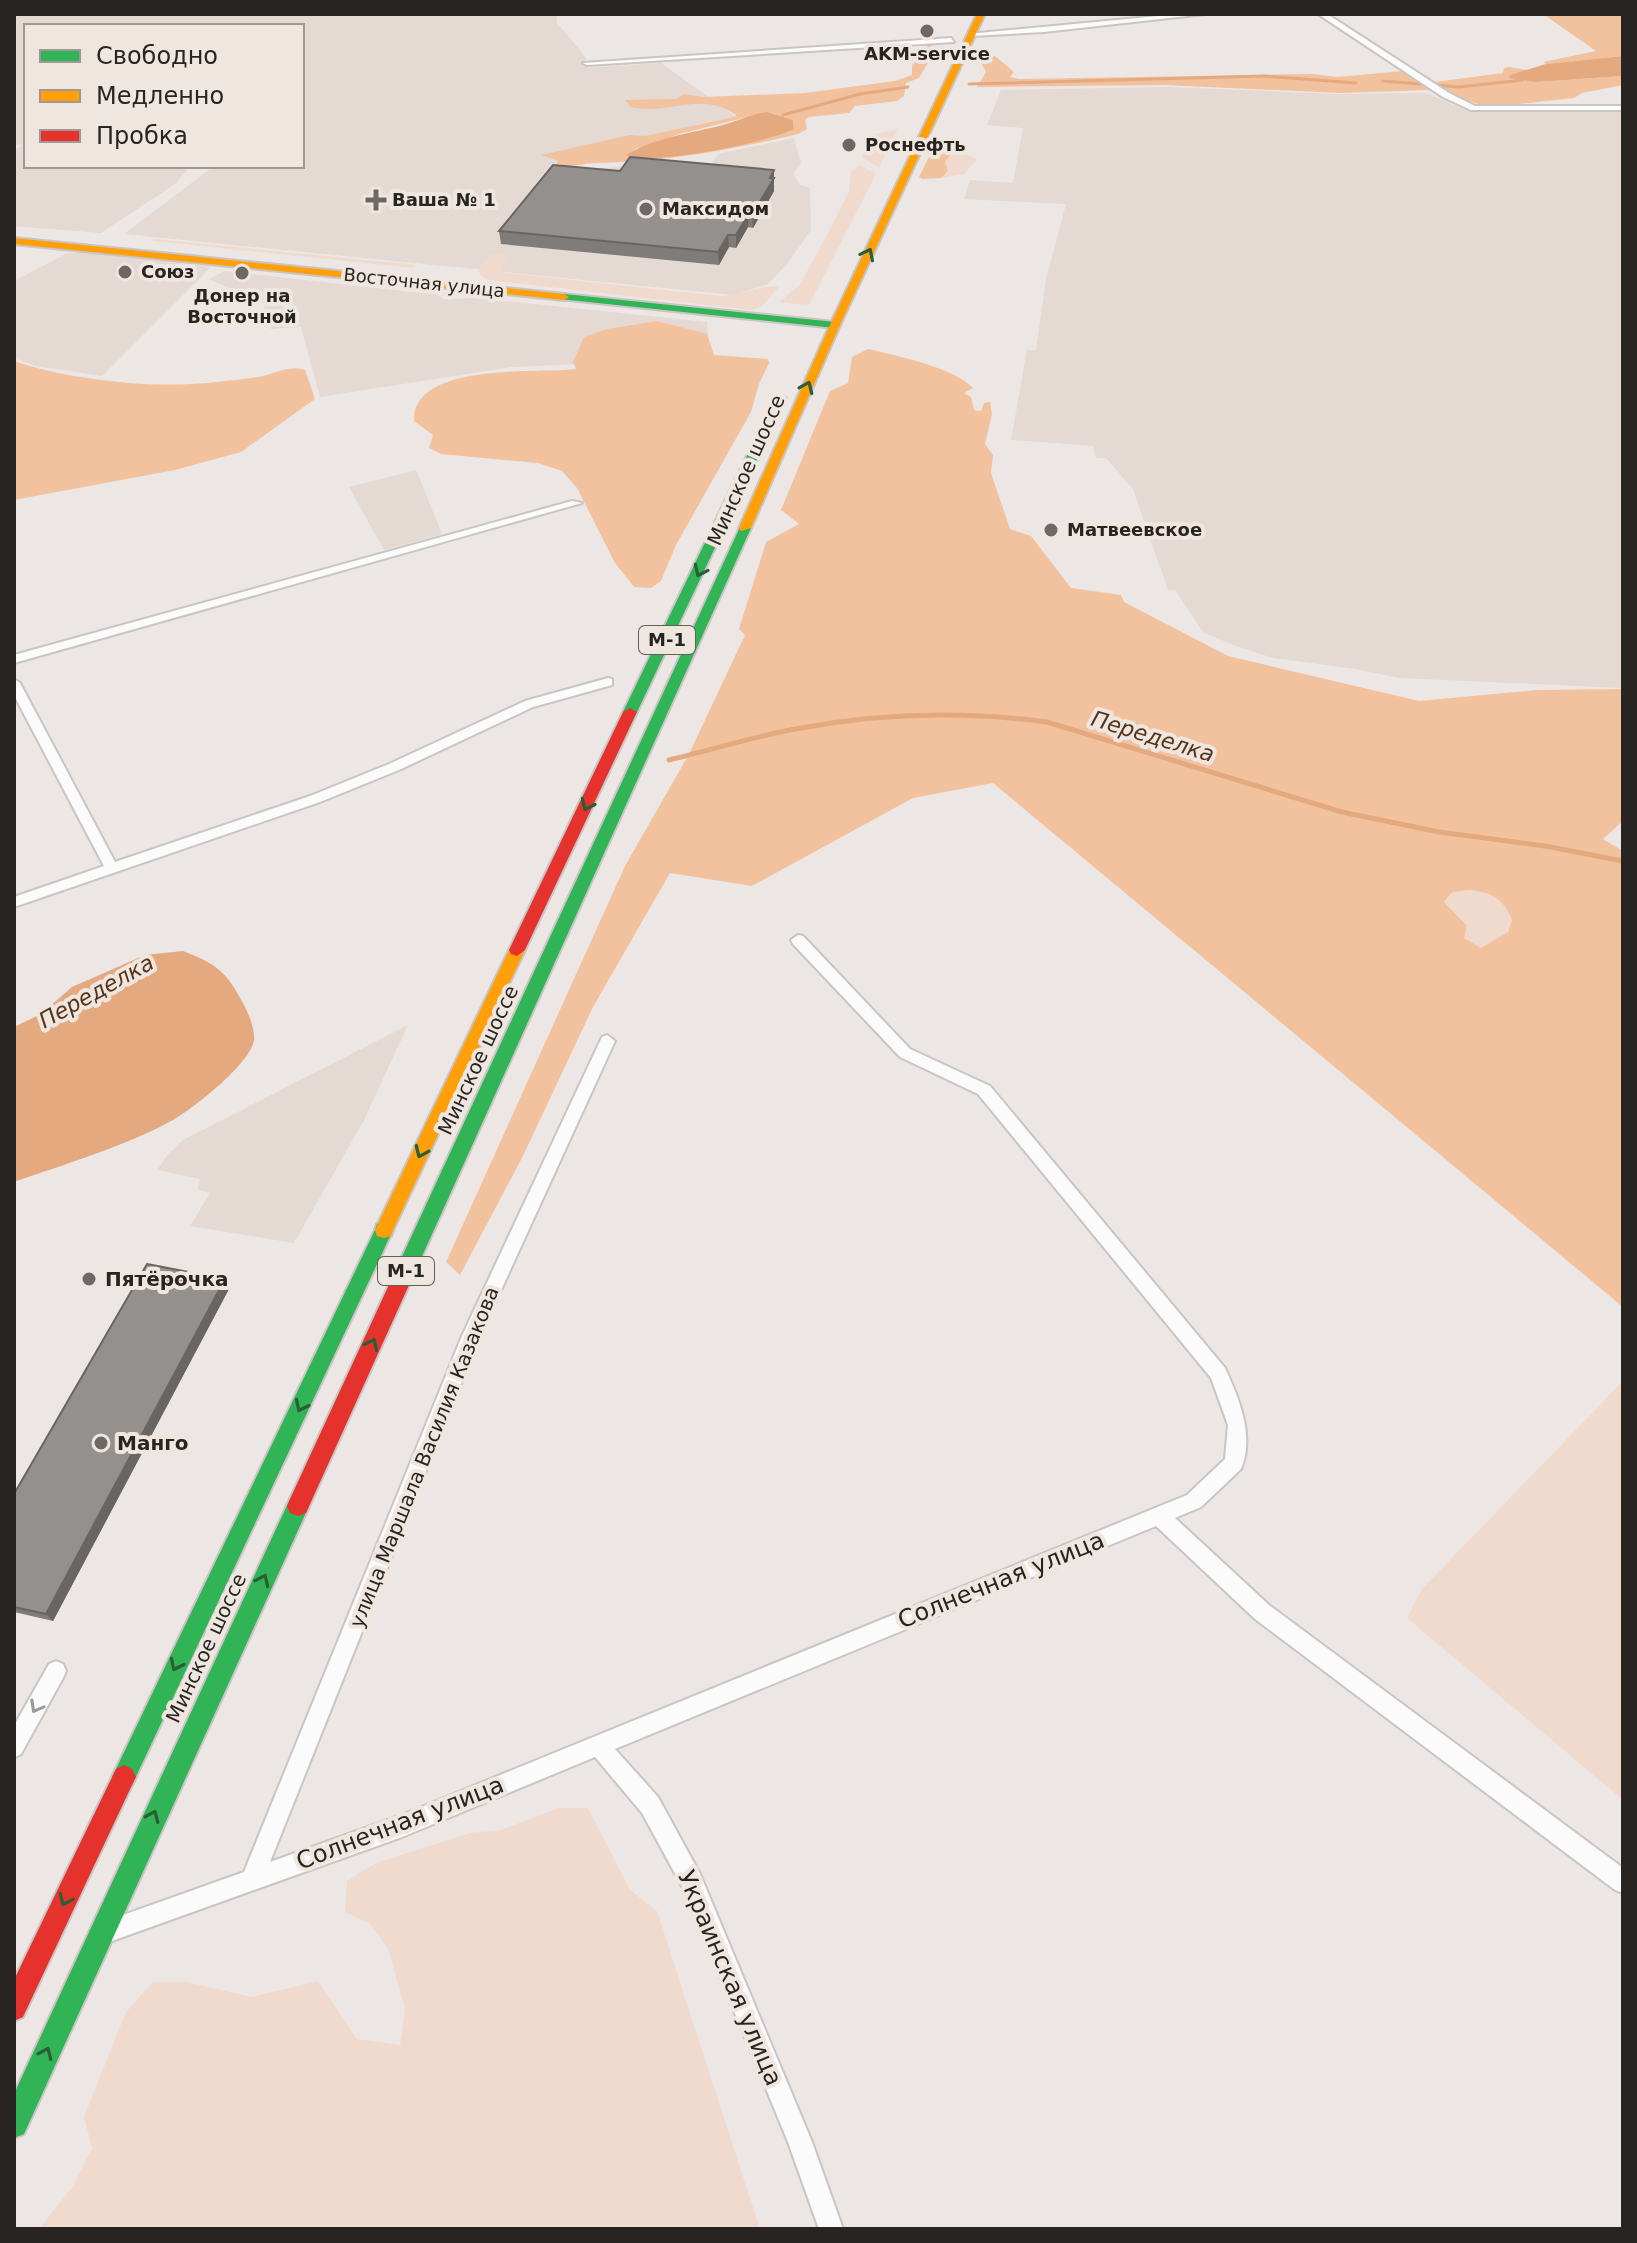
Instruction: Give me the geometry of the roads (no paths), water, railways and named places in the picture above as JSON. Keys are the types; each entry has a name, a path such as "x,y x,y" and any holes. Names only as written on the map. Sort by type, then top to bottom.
{"main road":[{"path":"812,329 964,14"},
{"name":"Минское шоссе","path":"14,2124 688,655 835,325 981,14"},
{"name":"Восточная улица","path":"14,241 812,329 835,325"},
{"name":"Минское шоссе","path":"14,2008 790,377"},
{"path":"772,414 786,410 794,416"}],"street":[{"path":"972,34 1201,14"},
{"path":"1322,14 1446,95 1474,108 1623,108"},
{"path":"587,63 951,40"},
{"path":"14,659 576,503"},
{"path":"14,902 354,784 529,704 608,682"},
{"path":"14,683 112,869"},
{"name":"Солнечная улица","path":"100,1934 402,1826 1159,1516 1194,1501 1234,1463 1237,1425 1219,1374 984,1090 905,1053 798,940"},
{"name":"улица Маршала Василия Казакова","path":"252,1879 471,1336 607,1041"},
{"path":"1159,1516 1262,1612 1623,1882"},
{"path":"14,1747 56,1671"},
{"name":"Украинская улица","path":"598,1745 650,1805 692,1882 800,2142 831,2229"}],"water":[{"path":"1623,56 1623,76 1536,82 1509,78 1510,75 1546,64"},
{"path":"767,112 793,120 794,129 759,141 710,151 660,158 626,155 660,140"},
{"path":"183,951 220,970 238,994 250,1017 254,1036 251,1050 243,1061 194,1106 173,1120 115,1146 14,1182 14,1027 41,1014 72,987 145,955"}],"waterway":[{"path":"969,84 1264,76 1356,83"},
{"path":"1383,81 1459,87 1523,80"},
{"path":"783,115 860,94 908,87"},
{"name":"Переделка","path":"669,760 779,732 857,720 921,715 1016,718 1047,722 1342,812 1439,832 1545,846 1623,861"}],"place":[{"name":"AKM-service","path":"927,31"},
{"name":"Роснефть","path":"849,145"},
{"name":"Ваша № 1","path":"376,200"},
{"name":"Максидом","path":"646,209"},
{"name":"Союз","path":"125,272"},
{"name":"Донер на Восточной","path":"242,273"},
{"name":"Матвеевское","path":"1051,530"},
{"name":"Пятёрочка","path":"89,1279"},
{"name":"Манго","path":"101,1443"}]}
